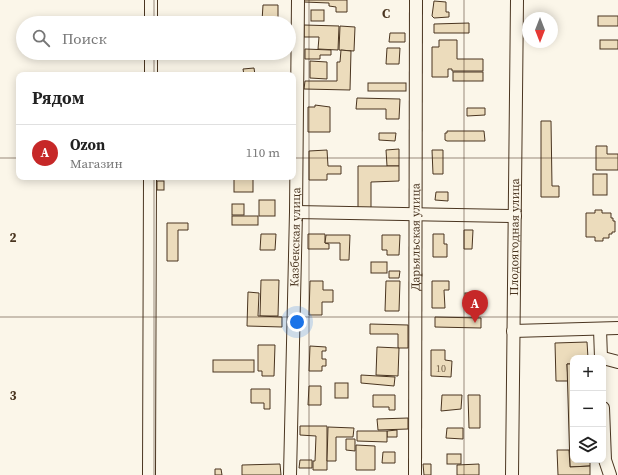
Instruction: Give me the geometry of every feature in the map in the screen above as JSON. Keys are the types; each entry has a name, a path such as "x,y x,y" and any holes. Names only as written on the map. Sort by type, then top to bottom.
{"street":[{"path":"151,0 151,16"},
{"name":"Казбекская улица","path":"290,475 296,212 298,0"},
{"name":"Дарьяльская улица","path":"415,475 417,215 416,0"},
{"name":"Плодоягодная улица","path":"512,475 517,0"},
{"path":"151,60 151,72"},
{"path":"149,475 150,180"},
{"path":"296,212 514,216"},
{"path":"514,331 618,328"},
{"path":"600,329 602,355"},
{"path":"606,359 618,362"},
{"path":"604,427 605,460 610,475"}],"building":[{"path":"304,0 347,0 347,12 336,12 336,7 329,6 329,3 304,2"},
{"path":"434,1 446,2 446,12 449,12 449,17 434,18 432,16"},
{"path":"263,5 278,5 278,16 262,16"},
{"path":"311,10 324,10 324,21 311,21"},
{"path":"598,16 618,16 618,26 598,26"},
{"path":"469,23 469,33 434,33 434,24"},
{"path":"304,25 339,26 338,50 318,49 319,37 304,37"},
{"path":"340,26 355,27 354,51 339,50"},
{"path":"390,33 405,33 405,42 389,42"},
{"path":"439,40 457,40 457,59 483,59 483,71 452,71 452,69 448,69 448,77 432,77 432,47 439,47"},
{"path":"600,40 618,40 618,49 600,49"},
{"path":"387,48 400,48 399,64 386,64"},
{"path":"305,49 331,50 331,55 320,55 320,59 305,59"},
{"path":"341,50 351,51 350,90 304,89 305,81 337,81 337,62 340,62"},
{"path":"310,61 327,62 327,79 310,78"},
{"path":"254,68 255,72 244,72 243,69"},
{"path":"453,72 483,72 483,81 453,81"},
{"path":"368,83 406,83 406,91 368,91"},
{"path":"357,98 400,99 399,119 386,119 386,109 356,109"},
{"path":"315,105 330,107 330,132 308,132 308,107 315,107"},
{"path":"467,108 485,108 485,115 467,116"},
{"path":"541,121 551,121 552,186 559,186 559,197 541,197"},
{"path":"447,131 484,131 485,141 447,141 445,140 445,133 447,133"},
{"path":"379,133 396,133 395,141 379,140"},
{"path":"596,146 607,146 607,154 618,154 618,170 596,170"},
{"path":"399,149 399,166 387,166 386,150"},
{"path":"327,150 328,166 341,166 341,174 327,174 327,180 309,180 309,151"},
{"path":"432,150 443,150 443,174 433,174"},
{"path":"358,166 399,166 399,181 371,182 371,208 358,208"},
{"path":"593,174 607,174 607,195 593,195"},
{"path":"234,180 253,180 253,192 234,192"},
{"path":"157,181 164,181 164,190 157,190"},
{"path":"436,192 448,192 448,201 435,200"},
{"path":"259,200 275,200 275,216 259,216"},
{"path":"232,204 244,204 244,215 232,215"},
{"path":"595,210 602,210 602,213 611,213 611,218 615,221 615,232 609,234 609,238 603,238 603,241 595,241 595,237 586,237 586,213 595,213"},
{"path":"232,216 258,216 258,225 232,225"},
{"path":"167,223 188,223 188,230 178,230 178,261 167,261"},
{"path":"464,230 473,230 472,249 464,249"},
{"path":"261,234 276,234 275,250 260,250"},
{"path":"308,234 325,234 325,243 329,244 329,249 308,249"},
{"path":"433,234 444,234 444,244 447,244 447,257 433,257"},
{"path":"326,235 350,235 349,260 340,260 340,243 325,243"},
{"path":"382,235 400,235 399,255 387,255 387,250 382,250"},
{"path":"371,262 387,262 387,273 371,273"},
{"path":"389,271 400,271 399,278 389,278"},
{"path":"261,280 279,280 278,316 260,316"},
{"path":"310,281 323,281 323,290 333,290 333,302 322,302 322,315 309,315"},
{"path":"386,281 400,281 399,311 385,311"},
{"path":"432,281 449,281 449,290 444,290 445,308 432,308"},
{"path":"248,292 259,293 258,316 282,317 282,327 247,326"},
{"path":"465,293 481,293 481,305 465,305"},
{"path":"435,317 481,318 481,328 435,327"},
{"path":"370,324 408,325 408,348 398,348 398,334 370,334"},
{"path":"587,342 588,355 570,355 570,364 567,364 568,381 556,381 555,343"},
{"path":"258,345 275,345 274,376 262,376 262,371 258,371"},
{"path":"310,346 326,347 326,351 322,351 322,359 326,359 326,366 322,366 322,371 309,371"},
{"path":"377,347 399,348 398,376 376,375"},
{"path":"431,350 445,350 445,360 452,361 451,377 431,376"},
{"path":"213,360 254,360 254,372 213,372"},
{"path":"567,364 570,364 570,463 590,463 590,466 570,467"},
{"path":"361,375 395,377 394,386 361,383"},
{"path":"335,383 348,383 348,398 335,398"},
{"path":"309,386 321,386 321,405 308,405"},
{"path":"251,389 270,389 270,409 264,409 264,403 251,403"},
{"path":"373,395 395,395 395,410 389,410 389,407 373,407"},
{"path":"442,395 462,395 461,409 441,411"},
{"path":"468,395 480,395 480,428 469,428"},
{"path":"408,418 408,429 378,430 377,419"},
{"path":"300,426 327,426 327,470 313,470 313,461 315,461 316,436 300,435"},
{"path":"328,427 354,428 353,437 336,437 336,461 327,461"},
{"path":"447,428 463,428 463,439 446,438"},
{"path":"397,430 397,437 387,437 387,431"},
{"path":"357,431 387,431 387,442 357,441"},
{"path":"346,439 355,439 355,451 346,450"},
{"path":"356,445 375,446 375,470 356,470"},
{"path":"557,450 569,450 570,467 590,466 590,475 558,475"},
{"path":"383,452 395,452 395,463 382,463"},
{"path":"447,454 461,454 461,464 447,464"},
{"path":"300,460 312,460 312,468 299,468"},
{"path":"280,464 281,475 242,475 242,465"},
{"path":"423,464 431,464 431,475 424,475"},
{"path":"479,464 479,475 457,475 457,465"},
{"path":"215,469 221,469 222,475 215,475"}],"place":[{"name":"Ozon","path":"475,323"}]}
